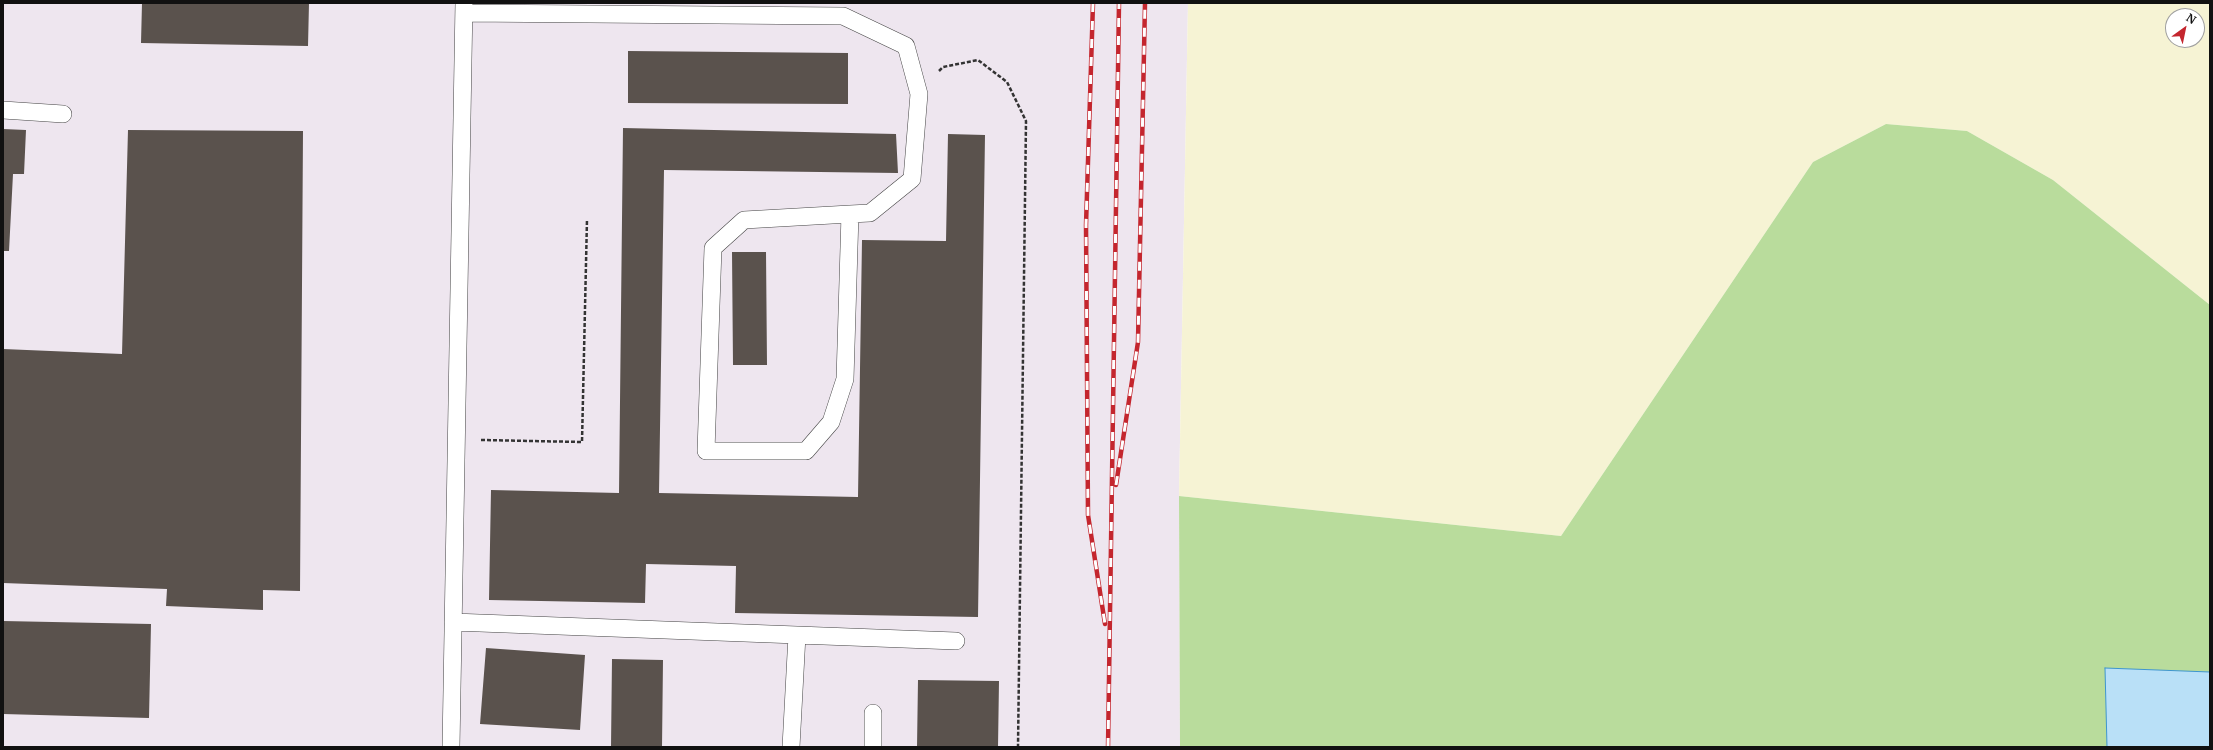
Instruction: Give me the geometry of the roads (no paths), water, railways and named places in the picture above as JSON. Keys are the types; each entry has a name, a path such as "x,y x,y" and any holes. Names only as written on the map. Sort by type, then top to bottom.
{"lane":[{"path":"451,747 464,8 843,16 906,46 919,94 912,179 870,213 850,214 744,220 713,248 706,451 806,451 831,422 845,379 850,214"},
{"path":"3,110 63,114"},
{"path":"453,622 956,641"},
{"path":"791,747 797,635"},
{"path":"873,713 873,747"}],"water":[{"path":"2105,668 2210,672 2210,747 2107,747"}],"railway":[{"path":"1093,3 1086,225 1088,515 1105,624"},
{"path":"1108,747 1119,3"},
{"path":"1116,485 1138,342 1145,3"}]}
